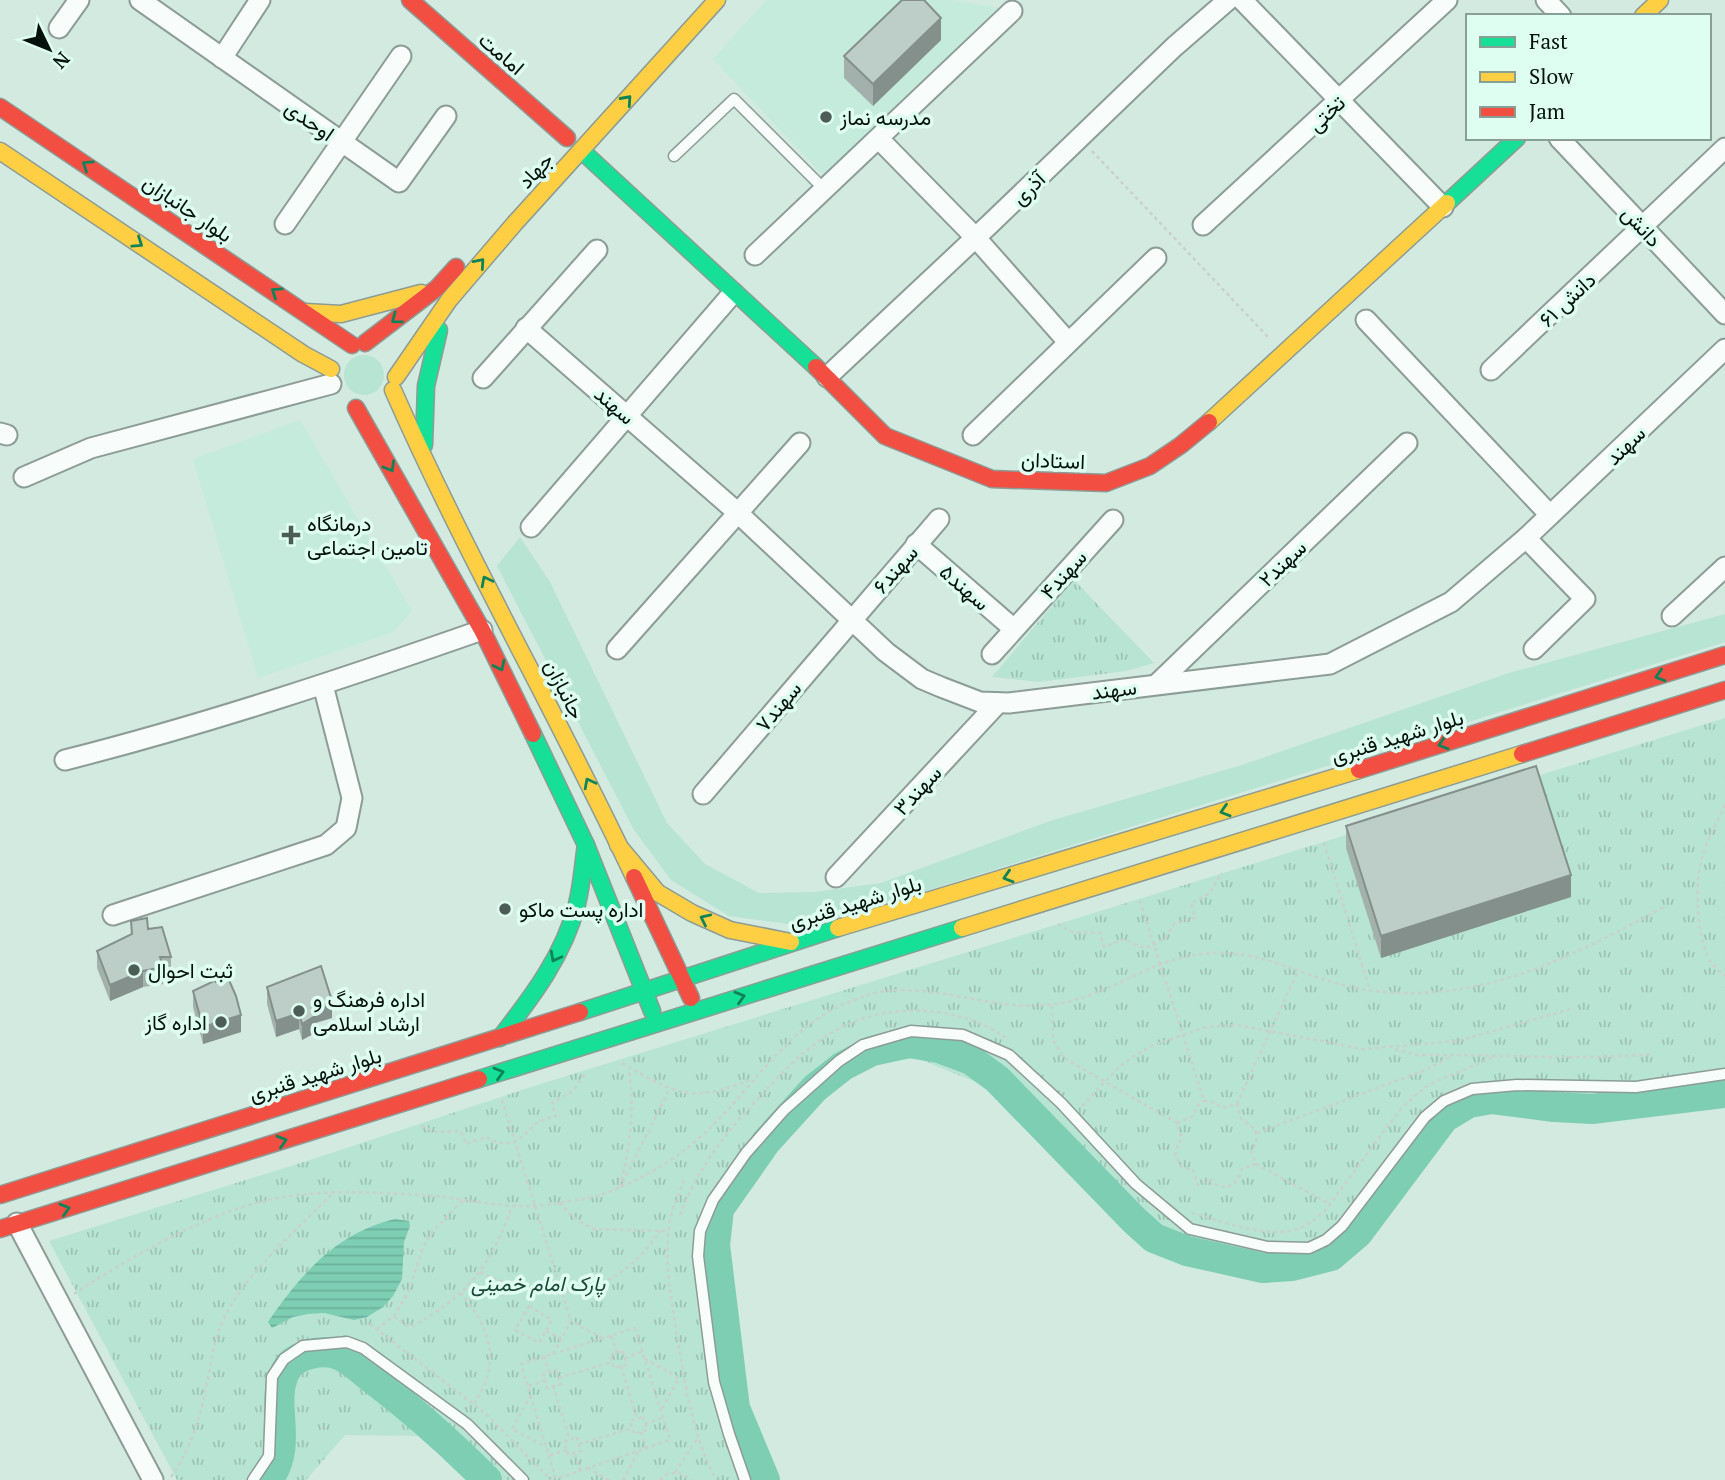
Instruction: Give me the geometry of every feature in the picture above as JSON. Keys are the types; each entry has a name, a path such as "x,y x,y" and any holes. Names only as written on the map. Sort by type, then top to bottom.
{"main road":[{"name":"امامت","path":"410,0 567,138"},
{"name":"جهاد","path":"463,258 443,294 394,384 377,405 340,392 335,358 342,350 366,345 443,294 582,151 717,0"},
{"path":"1645,14 1660,0"},
{"name":"بلوار جانبازان","path":"0,107 305,312 366,345"},
{"name":"استادان","path":"582,151 827,377 885,436 992,480 1106,483 1150,466 1181,445 1284,355 1515,140"},
{"path":"0,150 303,354 340,392 482,630 586,845 657,1023"},
{"path":"305,312 341,314 443,294 426,370 422,415 426,465"},
{"name":"جانبازان","path":"392,360 394,384 426,465 603,808 618,845 684,978 696,1010"},
{"name":"بلوار شهید قنبری","path":"9,1226 1316,818 1399,775 1725,655"},
{"name":"بلوار شهید قنبری","path":"0,1195 645,992 794,942 1399,775 1725,690"},
{"path":"573,818 588,824 595,820 603,808"},
{"path":"500,1038 538,990 561,947 576,906 586,845"},
{"path":"618,845 658,893 692,913 730,930 794,942"}],"street":[{"path":"59,28 79,0"},
{"name":"اوحدی","path":"140,0 399,182 446,116"},
{"path":"222,58 260,0"},
{"name":"آذری","path":"827,377 1174,47 1228,0"},
{"path":"1242,0 1443,206"},
{"name":"تختی","path":"1203,225 1447,0"},
{"path":"1546,0 1559,14"},
{"path":"755,255 1012,10"},
{"path":"285,224 401,56"},
{"path":"879,139 976,238 1068,342"},
{"name":"دانش","path":"1561,140 1725,314"},
{"name":"دانش ۶۱","path":"1491,370 1644,228 1725,148"},
{"path":"483,378 597,250"},
{"path":"973,435 1156,258"},
{"path":"531,527 733,293"},
{"path":"1366,320 1550,515"},
{"name":"سهند","path":"526,328 738,513 886,652 922,679 980,702 998,703 1330,664 1451,602 1526,538 1725,349"},
{"path":"24,477 91,448 340,392"},
{"path":"617,649 800,443"},
{"name":"سهند۲","path":"1158,683 1407,443"},
{"name":"سهند۶","path":"852,619 939,519"},
{"name":"سهند۴","path":"992,654 1113,520"},
{"path":"1526,538 1585,599 1534,649"},
{"name":"سهند۵","path":"916,544 1014,629"},
{"path":"1672,616 1725,567"},
{"name":"سهند۷","path":"703,794 852,619"},
{"path":"65,760 121,746 323,685 482,630"},
{"path":"113,915 326,845 346,828 352,798 323,685"},
{"name":"سهند۳","path":"836,877 998,703"},
{"path":"9,1226 60,1304 153,1480"}],"lane":[{"path":"674,156 734,99 825,190"},
{"path":"745,1480 715,1382 698,1256 700,1231 713,1200 754,1144 784,1110 839,1061 863,1045 911,1031 964,1035 1009,1055 1061,1103 1136,1184 1190,1229 1268,1247 1309,1248 1326,1240 1342,1226 1425,1117 1444,1101 1472,1089 1517,1085 1636,1087 1725,1074"},
{"path":"253,1480 269,1456 272,1377 284,1359 303,1346 347,1342 363,1348 467,1424 523,1480"}],"path":[{"path":"1080,139 1284,355"},
{"path":"1725,805 1699,870 1699,907 1700,935 1711,962 1725,976"},
{"path":"1316,818 1370,990"},
{"path":"1051,919 1072,932 1100,933 1104,947 1124,939 1140,947 1153,945 1165,939 1174,924 1195,918 1191,904 1209,894 1223,871"},
{"path":"1137,891 1204,1101"},
{"path":"60,1304 159,1244 224,1214 262,1201 333,1193 415,1195 512,1206 598,1197 648,1175 680,1154 712,1126 766,1063 802,1028 826,1013 878,992 904,989 990,1004 1052,1005 1096,995 1159,963 1207,953 1235,953 1269,959 1326,980 1370,990 1412,993 1470,990 1584,950 1664,908"},
{"path":"1298,971 1237,1104 1241,1119 1249,1123 1257,1133 1257,1141 1251,1152 1256,1164 1330,1205"},
{"path":"1052,1005 1053,1040 1064,1058 1177,1123 1182,1139 1175,1156 1182,1167 1193,1170 1198,1185 1209,1180 1223,1188 1231,1186 1236,1183 1242,1169 1256,1164"},
{"path":"1080,1109 1135,1055 1154,1045 1206,1027 1237,1025 1351,1048 1390,1048 1458,1041 1574,1008"},
{"path":"1390,1048 1417,1055 1607,1058 1653,1054"},
{"path":"1257,1133 1423,1072 1455,1055"},
{"path":"618,1061 670,1088 693,1095 711,1094 753,1078"},
{"path":"413,1119 422,1127 437,1132 461,1131 466,1144 486,1137 500,1143 514,1141 526,1136 537,1122 556,1116 552,1103 581,1083 586,1063"},
{"path":"620,1187 632,1123 629,1067"},
{"path":"620,1187 670,1088"},
{"path":"499,1090 571,1321 602,1338"},
{"path":"1177,1123 1193,1116 1198,1105 1204,1101 1216,1103 1222,1108 1237,1104"},
{"path":"684,1180 673,1207 668,1231 668,1278 689,1408 715,1480"},
{"path":"168,1480 194,1438 213,1348 220,1326 235,1297 258,1269 333,1193"},
{"path":"377,1329 394,1315 409,1291 423,1247 433,1231 464,1199"},
{"path":"559,1203 577,1220 593,1229 668,1231"},
{"path":"394,1315 405,1325 413,1326 460,1293 480,1272 497,1245 512,1206"},
{"path":"480,1272 511,1286 533,1291 571,1292 623,1271 640,1257 660,1231"},
{"path":"460,1293 479,1318 487,1333 490,1347 485,1388 474,1404"},
{"path":"529,1306 552,1320 546,1331 539,1343 515,1330 529,1306"},
{"path":"553,1354 571,1321"},
{"path":"370,1324 474,1404 554,1480"},
{"path":"635,1328 670,1440 554,1480 547,1447 521,1364 635,1328"},
{"path":"546,1331 561,1339"},
{"path":"610,1335 617,1353"},
{"path":"623,1351 627,1364 614,1368 610,1355 617,1353 623,1351"},
{"path":"625,1358 642,1352"},
{"path":"544,1356 550,1372"},
{"path":"645,1359 679,1378"},
{"path":"559,1378 612,1362"},
{"path":"621,1366 638,1419"},
{"path":"556,1370 561,1384 547,1388 543,1374 550,1372 556,1370"},
{"path":"661,1410 679,1378 684,1376"},
{"path":"528,1387 545,1380"},
{"path":"553,1386 570,1440"},
{"path":"503,1432 512,1429 531,1395"},
{"path":"643,1417 647,1430 634,1434 630,1421 638,1419 643,1417"},
{"path":"645,1423 663,1418"},
{"path":"579,1444 632,1428"},
{"path":"512,1429 547,1447"},
{"path":"641,1432 646,1449"},
{"path":"577,1437 581,1451 568,1455 564,1441 570,1440 577,1437"},
{"path":"675,1472 698,1438"},
{"path":"549,1455 567,1450"},
{"path":"623,1480 638,1452"},
{"path":"574,1453 580,1471"},
{"path":"588,1468 609,1480"},
{"path":"660,1480 675,1472 692,1480"}],"shaded area":[{"name":"مدرسه نماز","path":"766,0 953,0 998,8 823,175 713,59"},
{"name":"درمانگاه تامین اجتماعی","path":"300,420 412,611 394,632 258,678 193,459"},
{"path":"395,1219 409,1221 410,1226 404,1242 402,1279 383,1307 367,1317 354,1320 324,1313 308,1314 293,1317 272,1328 268,1322 293,1288 322,1258 355,1234"}],"green space":[{"path":"364,355 372,356 378,361 383,367 383,383 378,389 372,394 364,395 356,394 350,389 345,383 344,375 345,367 350,361 356,356"},
{"path":"520,537 550,582 667,823 705,864 759,893 814,892 881,883 1050,821 1242,765 1509,673 1725,614 1725,642 810,927 729,916 671,880 634,830 497,566"},
{"path":"1074,580 1154,663 1126,671 1039,682 992,677"},
{"name":"پارک امام خمینی","path":"1725,718 1725,1089 1563,1111 1468,1101 1386,1194 1320,1262 1248,1254 1161,1232 1064,1135 1003,1093 884,1045 772,1128 728,1182 727,1313 742,1410 758,1480 470,1480 427,1436 345,1435 306,1480 177,1480 49,1241 310,1160 531,1087"}],"building":[{"path":"902,0 924,0 941,18 873,84 844,56"},
{"path":"1536,766 1571,875 1381,936 1346,826"},
{"path":"147,918 148,929 162,927 171,957 160,957 163,967 143,971 110,985 97,951 132,934 131,921"},
{"path":"321,966 332,1001 312,1008 315,1016 302,1024 299,1013 276,1021 267,987"},
{"path":"216,980 229,980 241,1015 203,1027 193,991"}],"waterway":[{"path":"765,1480 735,1408 715,1245 719,1209 766,1142 815,1088 843,1066 872,1051 909,1043 939,1048 971,1060 997,1079 1154,1238 1187,1251 1263,1268 1292,1266 1331,1256 1358,1233 1444,1118 1469,1103 1492,1099 1592,1109 1725,1093"},
{"path":"268,1480 280,1452 279,1398 285,1372 295,1361 318,1353 341,1356 357,1366 430,1427 487,1480"}],"traffic: fast":[{"path":"1447,203 1515,140"},
{"path":"582,151 816,367"},
{"path":"424,445 426,386 439,330"},
{"path":"533,734 586,845 652,1011"},
{"path":"500,1038 535,991 564,941 577,904 586,845"},
{"path":"580,1012 838,928"},
{"path":"479,1079 962,928"}],"traffic: slow":[{"path":"396,377 449,300 717,0"},
{"path":"1645,14 1660,0"},
{"path":"0,151 303,354 331,369"},
{"path":"1209,422 1447,203"},
{"path":"305,312 341,314 421,293"},
{"path":"393,390 451,513 634,877"},
{"path":"962,928 1522,754"},
{"path":"838,928 1359,770"},
{"path":"618,845 658,893 692,913 730,930 791,942"}],"traffic: jam":[{"path":"410,0 567,138"},
{"path":"0,107 352,345"},
{"path":"365,343 437,288 456,267"},
{"path":"816,367 885,436 992,479 1106,483 1150,466 1209,422"},
{"path":"356,408 482,630 533,734"},
{"path":"1359,770 1725,655"},
{"path":"1522,754 1725,690"},
{"path":"634,877 691,998"},
{"path":"0,1195 580,1012"},
{"path":"0,1229 479,1079"}],"place":[{"name":"مدرسه نماز","path":"826,117"},
{"name":"درمانگاه تامین اجتماعی","path":"291,535"},
{"name":"اداره پست ماکو","path":"505,909"},
{"name":"ثبت احوال","path":"134,970"},
{"name":"اداره فرهنگ و ارشاد اسلامی","path":"299,1011"},
{"name":"اداره گاز","path":"221,1022"}]}
